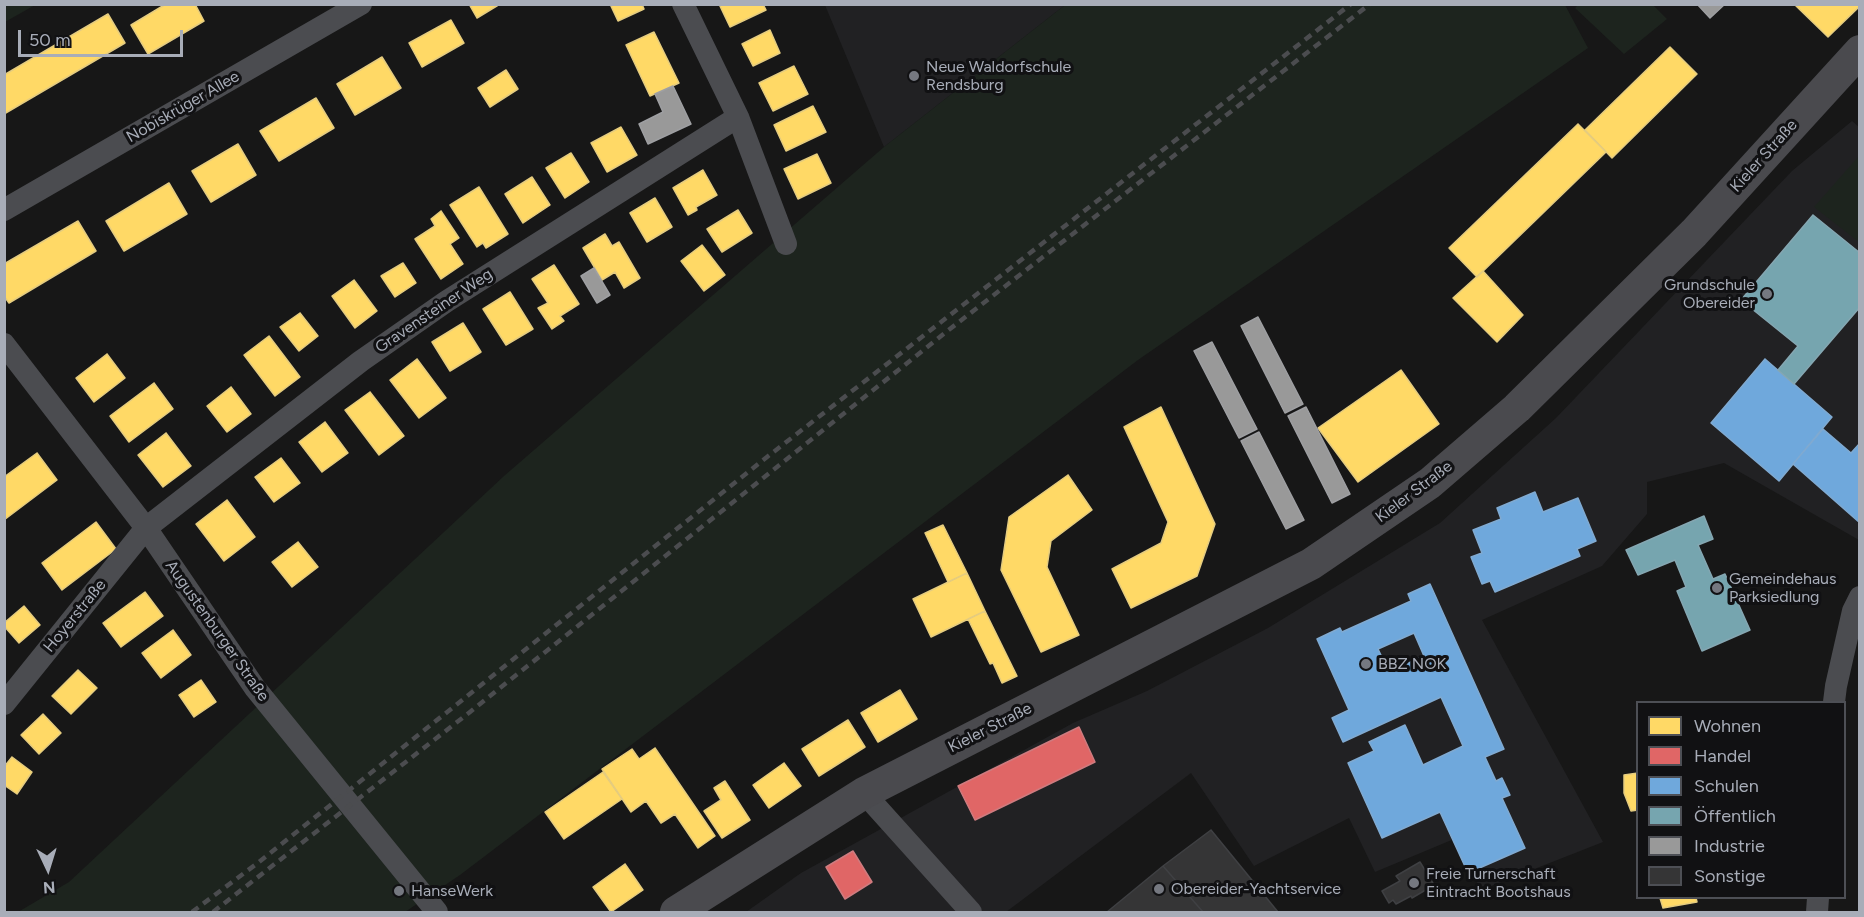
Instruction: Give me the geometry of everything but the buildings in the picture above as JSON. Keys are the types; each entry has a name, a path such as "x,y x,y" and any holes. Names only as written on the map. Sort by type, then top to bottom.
{"main road":[{"name":"Kieler Straße","path":"676,912 864,793 1311,564 1430,483 1517,408 1694,233 1860,51"}],"street":[{"name":"Nobiskrüger Allee","path":"4,210 361,4"},
{"path":"683,4 738,117 786,244"},
{"name":"Gravensteiner Weg","path":"146,528 361,361 447,301 738,117"},
{"name":"Augustenburger Straße","path":"4,345 146,528 255,688 437,912"},
{"name":"Hoyerstraße","path":"4,705 146,528"},
{"path":"1834,701 1853,611 1860,597"},
{"path":"864,793 971,912"}],"shaded area":[{"path":"5,4 35,4 35,5 5,22"},
{"path":"1579,4 1653,5 1667,19 1624,54 1575,8"},
{"name":"Neue Waldorfschule Rendsburg","path":"825,5 1065,5 884,147"},
{"path":"1065,5 1565,5 1588,48 1138,360 460,875 405,912 18,912 69,882 504,476 884,147"},
{"path":"1852,121 1859,127 1859,540 1724,463 1647,482 1647,514 1602,566 1482,620 1603,842 1481,890 1454,839 1375,872 1349,818 1254,866 1191,773 1006,912 746,912 801,873 1073,723 1147,691 1268,628 1440,523 1556,418 1792,171"},
{"path":"1859,156 1859,242 1814,207"}],"railway":[{"path":"192,912 259,862 767,457 1351,4"},
{"path":"213,912 470,712 946,332 1370,4"}],"place":[{"name":"Neue Waldorfschule Rendsburg","path":"914,76"},
{"name":"Grundschule Obereider","path":"1767,294"},
{"name":"Gemeindehaus Parksiedlung","path":"1717,588"},
{"name":"BBZ NOK","path":"1366,664"},
{"name":"Freie Turnerschaft Eintracht Bootshaus","path":"1414,883"},
{"name":"Obereider-Yachtservice","path":"1159,889"},
{"name":"HanseWerk","path":"399,891"}]}
